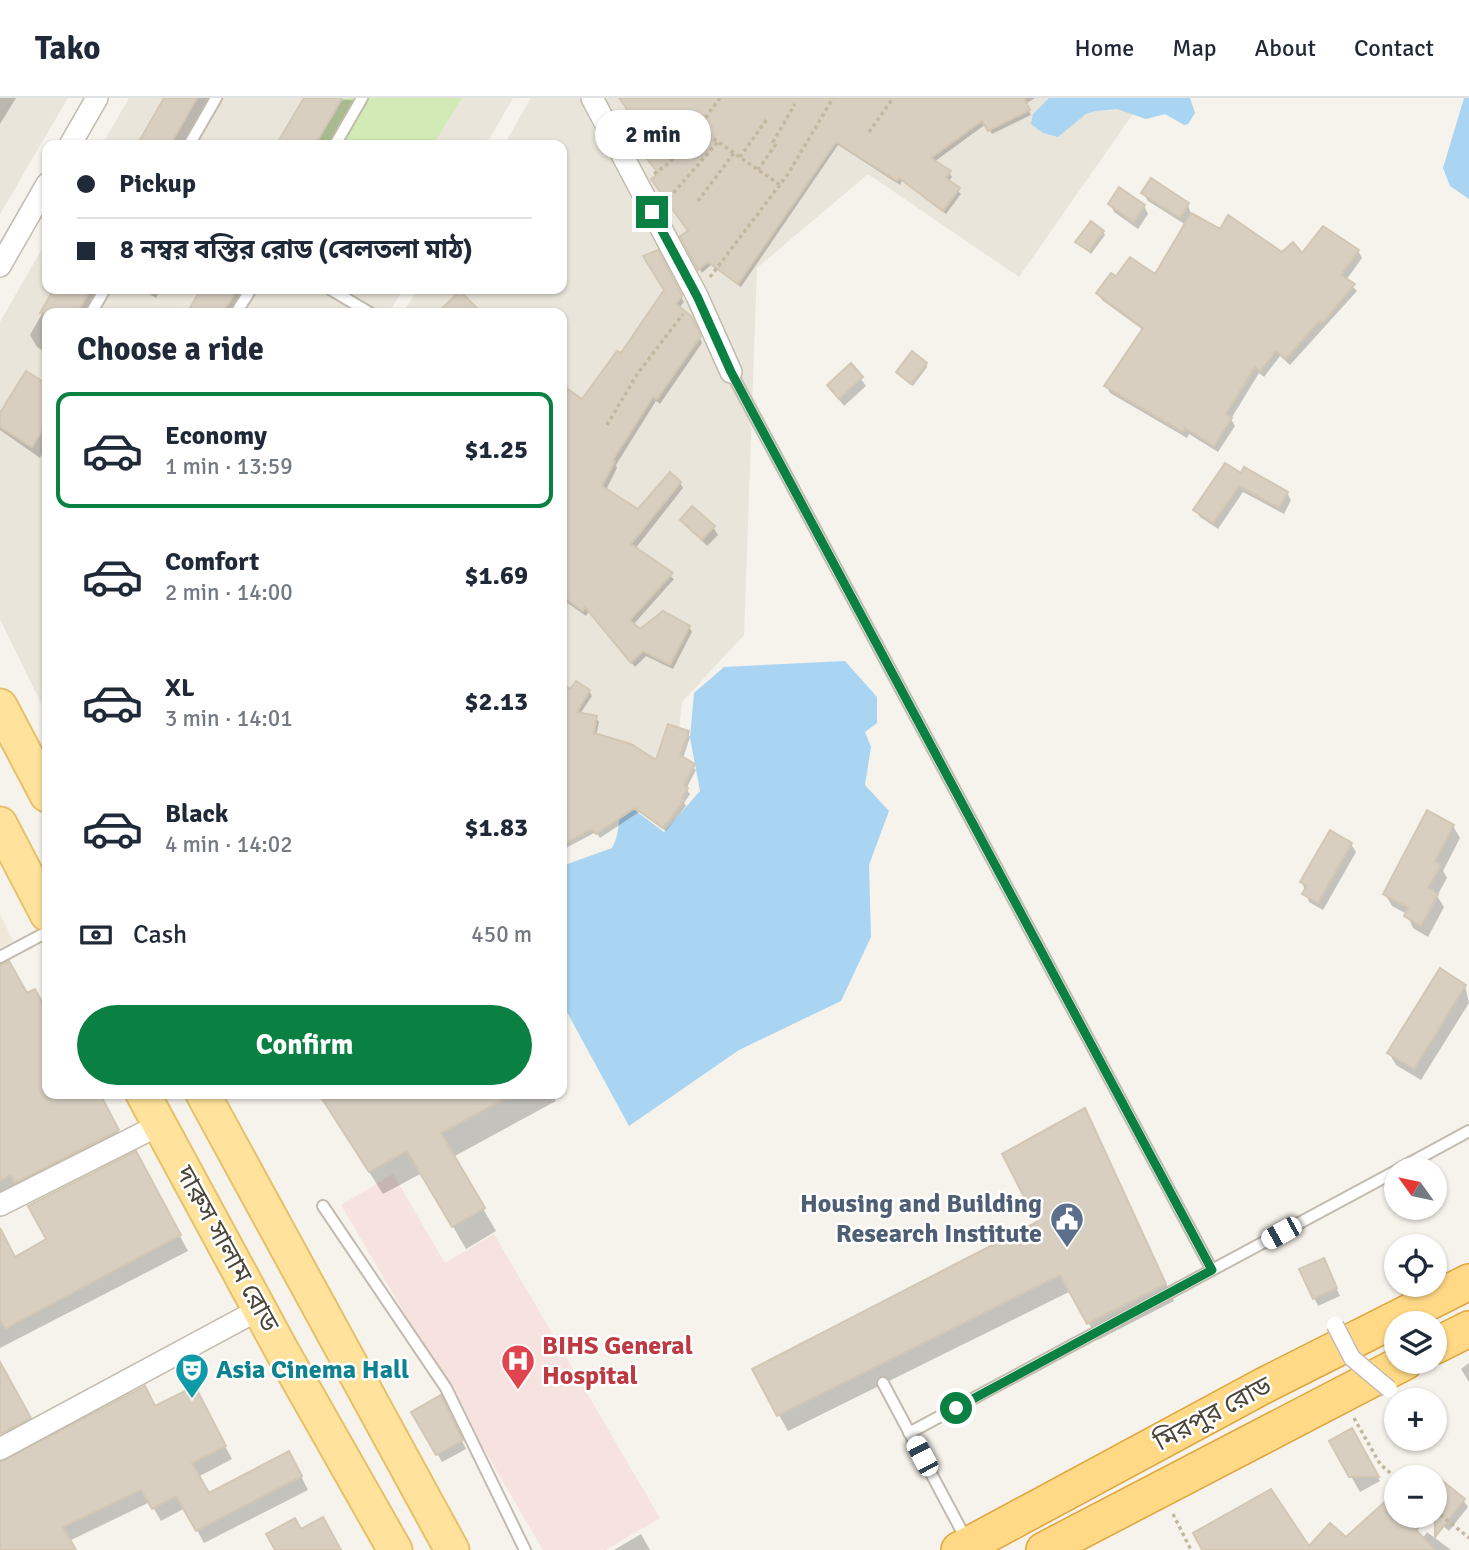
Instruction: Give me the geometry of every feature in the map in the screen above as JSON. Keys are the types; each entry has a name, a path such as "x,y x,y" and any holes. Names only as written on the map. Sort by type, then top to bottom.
{"highway":[{"name":"মিরপুর রোড","path":"964,1548 1265,1385 1469,1282"},
{"path":"1447,1340 1469,1329"},
{"name":"মিরপুর রোড","path":"1044,1550 1340,1394 1397,1375"}],"main road":[{"path":"0,706 42,785"},
{"path":"0,824 42,904"},
{"name":"দারুস সালাম রোড","path":"146,1099 395,1550"},
{"name":"দারুস সালাম রোড","path":"206,1099 452,1550"}],"street":[{"path":"76,140 97,98"},
{"path":"592,98 697,296 731,372"},
{"path":"0,267 7,239 42,191"},
{"path":"0,1205 159,1125"},
{"path":"0,1449 260,1309"},
{"path":"1335,1325 1352,1358 1397,1375"}],"lane":[{"path":"192,140 215,98"},
{"path":"338,140 362,98"},
{"path":"338,294 362,308"},
{"path":"731,372 1212,1270"},
{"path":"0,957 42,935"},
{"path":"1422,1157 1469,1131"},
{"path":"909,1433 1384,1178"},
{"path":"323,1206 446,1388 525,1550"},
{"path":"883,1383 964,1548"}],"path":[{"path":"638,186 668,163 720,98"},
{"path":"607,425 638,373 780,185 833,98"},
{"path":"869,132 893,98"},
{"path":"758,170 776,144 773,142 795,104"},
{"path":"740,157 767,119"},
{"path":"698,128 780,185"},
{"path":"652,212 681,187 718,142"},
{"path":"698,201 734,153"},
{"path":"1340,1394 1384,1468"},
{"path":"1161,1490 1191,1550"},
{"path":"1447,1520 1469,1538"}],"shaded area":[{"path":"0,98 68,98 42,140 0,214"},
{"path":"129,98 513,98 489,140 105,140"},
{"path":"531,98 1144,98 1019,277 868,174 757,268 744,635 682,702 671,806 567,807 567,308 406,308 415,294 567,294 567,140 507,140"},
{"path":"42,249 42,294 400,294 392,308 42,308 42,706 0,619 0,322"},
{"path":"0,914 13,941 0,948"},
{"name":"BIHS General Hospital","path":"393,1174 445,1263 494,1234 660,1518 606,1550 543,1550 341,1205"}],"green space":[{"path":"345,98 462,98 436,140 318,140"}],"water":[{"path":"1049,98 1190,98 1195,113 1188,124 1184,125 1165,114 1146,119 1117,109 1095,111 1086,114 1058,137 1043,133 1031,124 1033,114"},
{"path":"1464,98 1469,98 1469,199 1450,186 1443,168"},
{"path":"845,661 877,697 877,723 865,732 871,747 865,785 889,811 869,865 871,937 841,1001 739,1050 629,1126 567,1012 567,864 612,848 625,803 664,832 700,791 690,738 694,693 724,667"}],"building":[{"path":"164,98 197,98 173,140 140,140"},
{"path":"304,98 342,98 318,140 279,140"},
{"path":"619,98 1024,98 1030,110 988,131 982,121 931,158 951,171 946,178 960,188 943,211 899,178 897,181 836,142 738,284 708,262 698,270 680,236 688,231 651,179 659,174 643,154 646,151 621,115 628,110"},
{"path":"1151,178 1189,203 1180,218 1141,193"},
{"path":"1119,187 1145,205 1134,222 1108,204"},
{"path":"1191,213 1220,229 1228,215 1282,252 1293,242 1302,253 1323,226 1359,250 1341,275 1355,284 1324,321 1318,322 1286,359 1276,351 1260,371 1255,367 1226,414 1232,418 1214,446 1185,428 1183,432 1104,386 1143,328 1096,293 1111,273 1116,276 1130,257 1155,274"},
{"path":"1091,221 1104,231 1089,251 1075,242"},
{"path":"658,250 682,296 676,304 691,316 701,336 657,399 653,397 613,460 615,461 602,486 638,509 670,472 681,482 631,544 673,573 630,620 640,629 663,611 690,626 670,665 643,651 631,663 585,607 583,611 567,600 567,388 582,399 617,351 621,353 664,290 643,256"},
{"path":"51,294 88,294 80,308 43,308"},
{"path":"198,294 234,294 226,308 190,308"},
{"path":"457,294 463,294 477,308 442,308"},
{"path":"912,351 927,363 911,384 896,372"},
{"path":"851,363 863,377 839,399 827,385"},
{"path":"26,371 42,381 42,431 32,447 0,427 0,413"},
{"path":"1225,463 1241,473 1244,467 1288,492 1279,508 1239,486 1213,523 1193,510"},
{"path":"692,506 715,526 702,540 680,520"},
{"path":"576,681 590,690 577,712 597,716 594,733 631,744 656,760 668,724 689,731 680,755 695,764 684,785 688,788 682,798 684,800 663,828 635,808 596,834 592,829 567,842 567,687 570,689"},
{"path":"1427,810 1454,825 1435,861 1441,865 1428,888 1438,894 1421,926 1404,916 1408,908 1383,894"},
{"path":"1330,830 1352,843 1318,903 1302,894 1307,886 1300,882"},
{"path":"9,961 27,993 35,989 42,1002 42,1099 103,1099 119,1130 15,1183 11,1175 0,1181 0,965"},
{"path":"1440,968 1466,985 1414,1069 1387,1053"},
{"path":"322,1099 505,1099 441,1133 485,1208 452,1227 407,1151 369,1172"},
{"name":"Housing and Building Research Institute","path":"1085,1108 1166,1284 1087,1324 1060,1275 777,1416 752,1369 1037,1222 1002,1154"},
{"path":"136,1151 181,1235 5,1329 0,1319 0,1228 15,1257 46,1239 28,1206"},
{"path":"1324,1258 1337,1288 1313,1299 1299,1269"},
{"path":"0,1362 31,1418 0,1434"},
{"path":"145,1386 155,1406 195,1386 226,1446 192,1463 209,1493 289,1451 302,1476 196,1531 176,1496 152,1509 141,1490 63,1527 76,1550 0,1550 0,1462"},
{"path":"441,1395 463,1440 436,1455 411,1412"},
{"path":"1352,1428 1379,1477 1349,1477 1329,1441"},
{"path":"1447,1485 1465,1499 1447,1522"},
{"path":"1271,1489 1309,1546 1330,1523 1346,1537 1384,1503 1384,1528 1414,1528 1435,1550 1202,1550 1193,1533"},
{"path":"323,1517 341,1550 275,1550 266,1534 295,1518 301,1529"},
{"path":"1435,1528 1442,1528 1435,1537"}],"place":[{"name":"Housing and Building Research Institute","path":"1067,1249"},
{"name":"BIHS General Hospital","path":"518,1391"},
{"name":"Asia Cinema Hall","path":"192,1400"}],"route":[{"path":"652,212 697,296 731,372 1212,1270 956,1408"}]}
